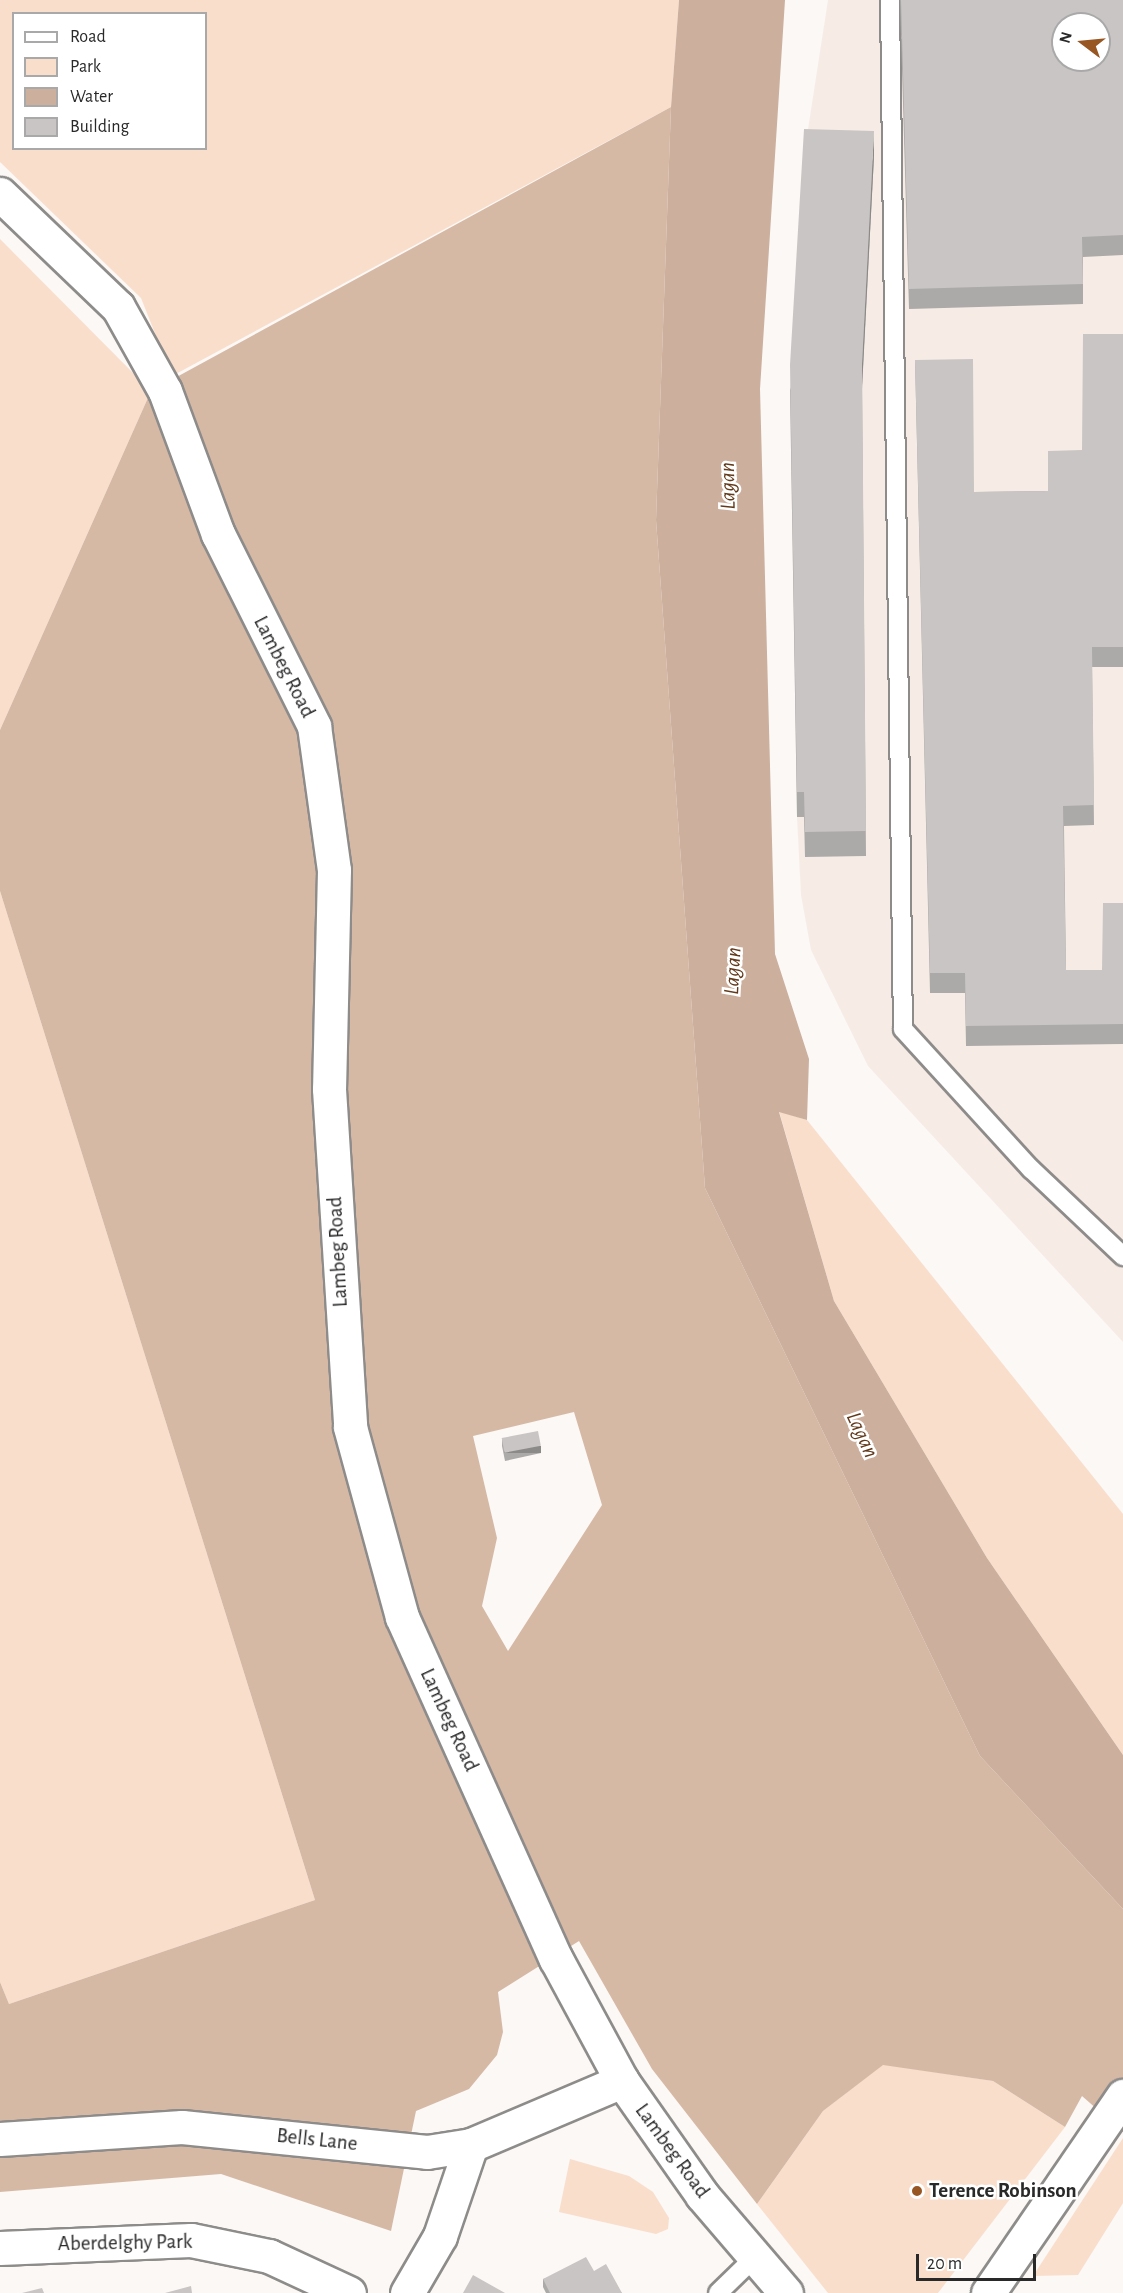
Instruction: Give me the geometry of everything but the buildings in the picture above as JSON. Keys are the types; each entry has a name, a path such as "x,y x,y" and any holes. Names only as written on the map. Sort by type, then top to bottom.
{"main road":[{"name":"Lambeg Road","path":"0,194 118,307 165,391 218,534 314,726 334,870 330,1089 350,1427 402,1617 556,1959 622,2081 702,2195 786,2293"},
{"name":"Bells Lane","path":"0,2139 182,2127 427,2152 471,2145 622,2081"},
{"path":"988,2293 1123,2096"},
{"path":"407,2293 440,2236 471,2145"},
{"name":"Aberdelghy Park","path":"0,2248 191,2240 269,2256 349,2293"}],"lane":[{"path":"890,0 903,1029 1031,1169 1123,1256"},
{"path":"718,2293 755,2256"}],"shaded area":[{"path":"828,0 1123,0 1123,1342 868,1066 811,950 801,895 797,817 790,390 804,155"},
{"path":"671,107 656,520 705,1188 980,1756 1123,1909 1123,2132 1082,2096 1065,2127 993,2081 883,2065 823,2111 757,2204 652,2069 579,1941 498,1992 503,2032 497,2055 469,2089 416,2111 391,2231 221,2174 0,2192 0,1982 9,2004 315,1900 0,891 0,730 151,391","holes":["574,1412 602,1505 508,1651 482,1606 497,1538 473,1436"]}],"green space":[{"path":"0,0 679,0 671,107 172,376 141,298 0,162"},
{"path":"0,239 151,391 0,730"},
{"path":"0,891 315,1900 9,2004 0,1982"},
{"path":"779,1111 807,1120 1123,1514 1123,1755 987,1558 834,1301"},
{"path":"883,2064 993,2081 1065,2127 938,2293 828,2293 757,2204 823,2111"},
{"path":"1123,2138 1123,2203 1078,2275 1033,2276"},
{"path":"570,2159 629,2176 653,2192 669,2218 668,2229 656,2234 559,2212"}],"water":[{"name":"Lagan","path":"679,0 785,0 760,389 775,954 809,1059 807,1120 779,1112 834,1301 987,1558 1123,1755 1123,1909 980,1756 705,1188 656,520 671,107"}],"place":[{"name":"Terence Robinson","path":"917,2191"}]}
